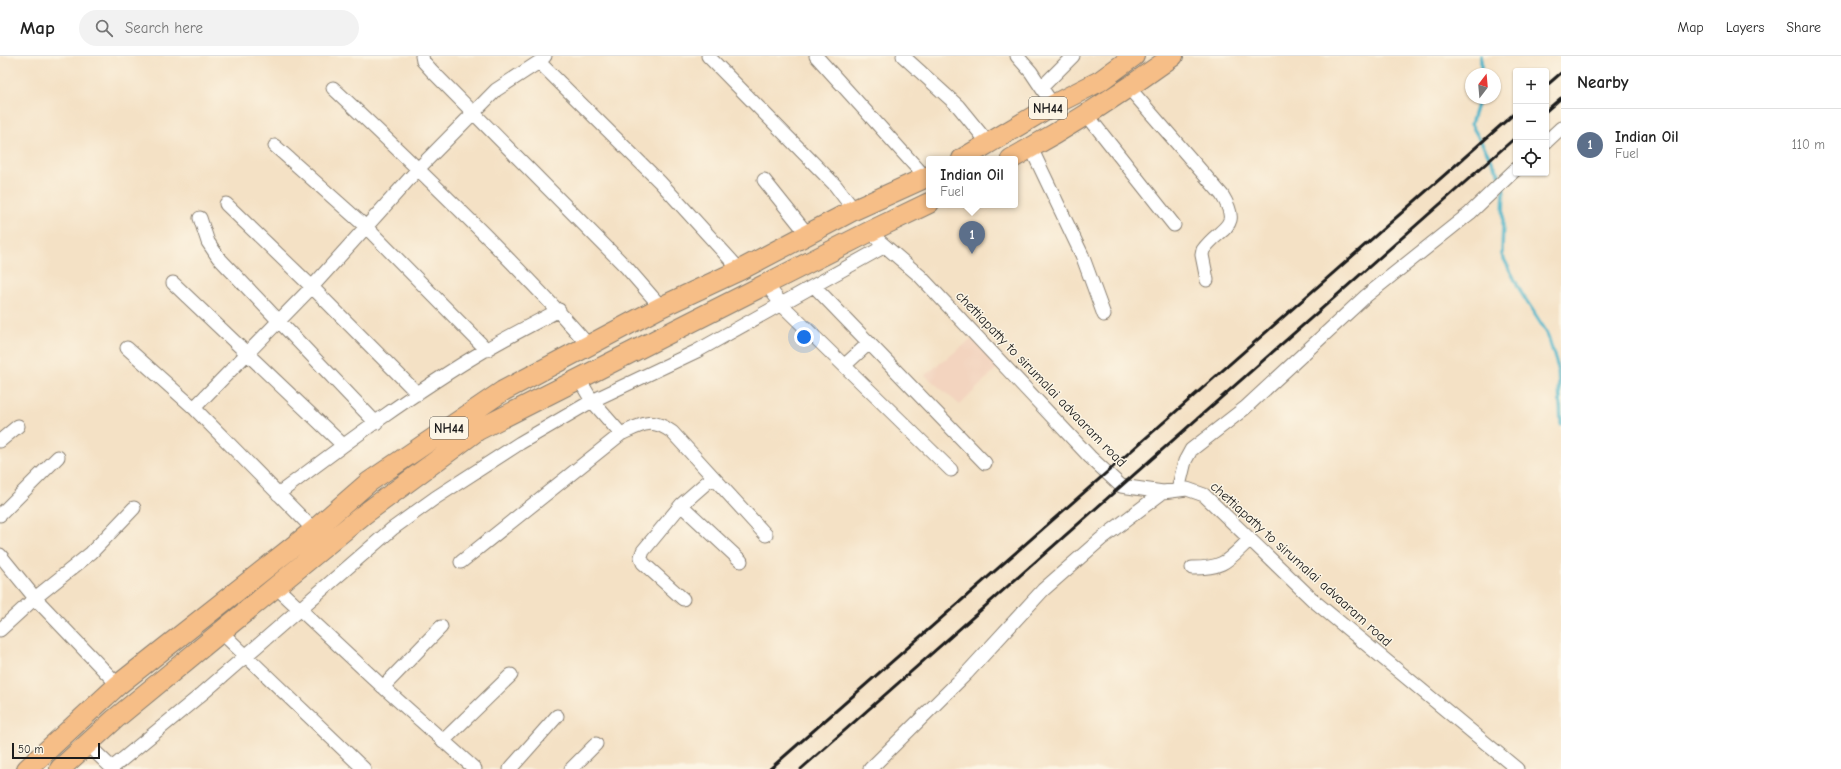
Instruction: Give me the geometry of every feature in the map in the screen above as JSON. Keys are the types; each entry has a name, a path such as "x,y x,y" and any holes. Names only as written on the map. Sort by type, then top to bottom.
{"highway":[{"name":"NH44","path":"967,156 1053,105 1100,81 1134,56"},
{"name":"NH44","path":"1016,156 1087,115 1129,88 1173,56"},
{"name":"NH44","path":"27,769 118,685 314,530 369,482 503,391 661,307 740,270 854,210 926,177"},
{"name":"NH44","path":"60,769 87,744 363,515 478,430 926,204"}],"street":[{"path":"422,56 423,61 472,114 627,268 661,307"},
{"path":"816,56 926,176"},
{"path":"903,56 958,106 989,144"},
{"path":"1017,56 1031,72 1053,105"},
{"path":"1042,87 1073,56"},
{"path":"713,58 835,185 854,210"},
{"path":"194,408 312,287 419,168 472,114 496,90 542,59 660,182 740,270"},
{"path":"333,88 419,168 559,310 589,346"},
{"path":"1129,88 1222,195 1230,208 1231,216 1229,223 1203,250 1202,255 1207,280"},
{"path":"1087,115 1174,225"},
{"path":"1548,140 1561,128"},
{"path":"276,146 366,227 486,350"},
{"path":"1031,148 1082,255 1104,315"},
{"path":"1178,490 1185,461 1191,450 1245,408 1366,296 1470,213 1513,172"},
{"path":"764,180 808,235"},
{"path":"226,204 312,287 418,394"},
{"path":"200,218 213,251 376,423"},
{"name":"chettiapatty to sirumalai advaaram road","path":"869,232 920,276 1090,457 1121,486 1163,492 1194,490 1204,495 1314,601 1517,769"},
{"path":"87,744 113,768 392,529 435,498 520,443 592,401 697,351 885,246"},
{"path":"173,283 343,445"},
{"path":"767,285 782,304 951,470"},
{"path":"814,286 985,463"},
{"path":"278,494 343,445 418,394 486,350 559,310"},
{"path":"845,365 869,343"},
{"path":"127,348 194,408 314,530"},
{"path":"579,379 592,401 622,434"},
{"path":"461,562 622,434 644,423 653,422 664,426 672,432 766,535"},
{"path":"0,441 18,426"},
{"path":"0,515 58,457"},
{"path":"683,599 643,563 641,558 643,551 681,505 713,477"},
{"path":"870,769 895,746 966,674 1044,590 1101,539 1163,492"},
{"path":"681,505 741,561"},
{"path":"0,630 35,598 82,561 134,508"},
{"path":"1192,568 1219,566 1228,561 1250,539"},
{"path":"0,555 35,598 118,685"},
{"path":"276,587 383,687 475,769"},
{"path":"383,687 441,627"},
{"path":"221,632 364,769"},
{"path":"443,741 511,675"},
{"path":"510,769 557,716"},
{"path":"571,769 596,744"},
{"path":"886,769 895,746"}],"shaded area":[{"path":"972,339 999,366 960,405 925,375"}],"waterway":[{"path":"1481,56 1481,68"},
{"path":"1477,104 1471,124 1502,179"},
{"path":"1504,185 1502,255 1522,294 1547,333 1558,368 1561,424"}],"railway":[{"path":"1549,83 1561,73"},
{"path":"1549,108 1561,98"},
{"path":"770,769 1513,115"},
{"path":"801,769 1513,140"}],"place":[{"name":"Indian Oil","path":"972,254"}]}
